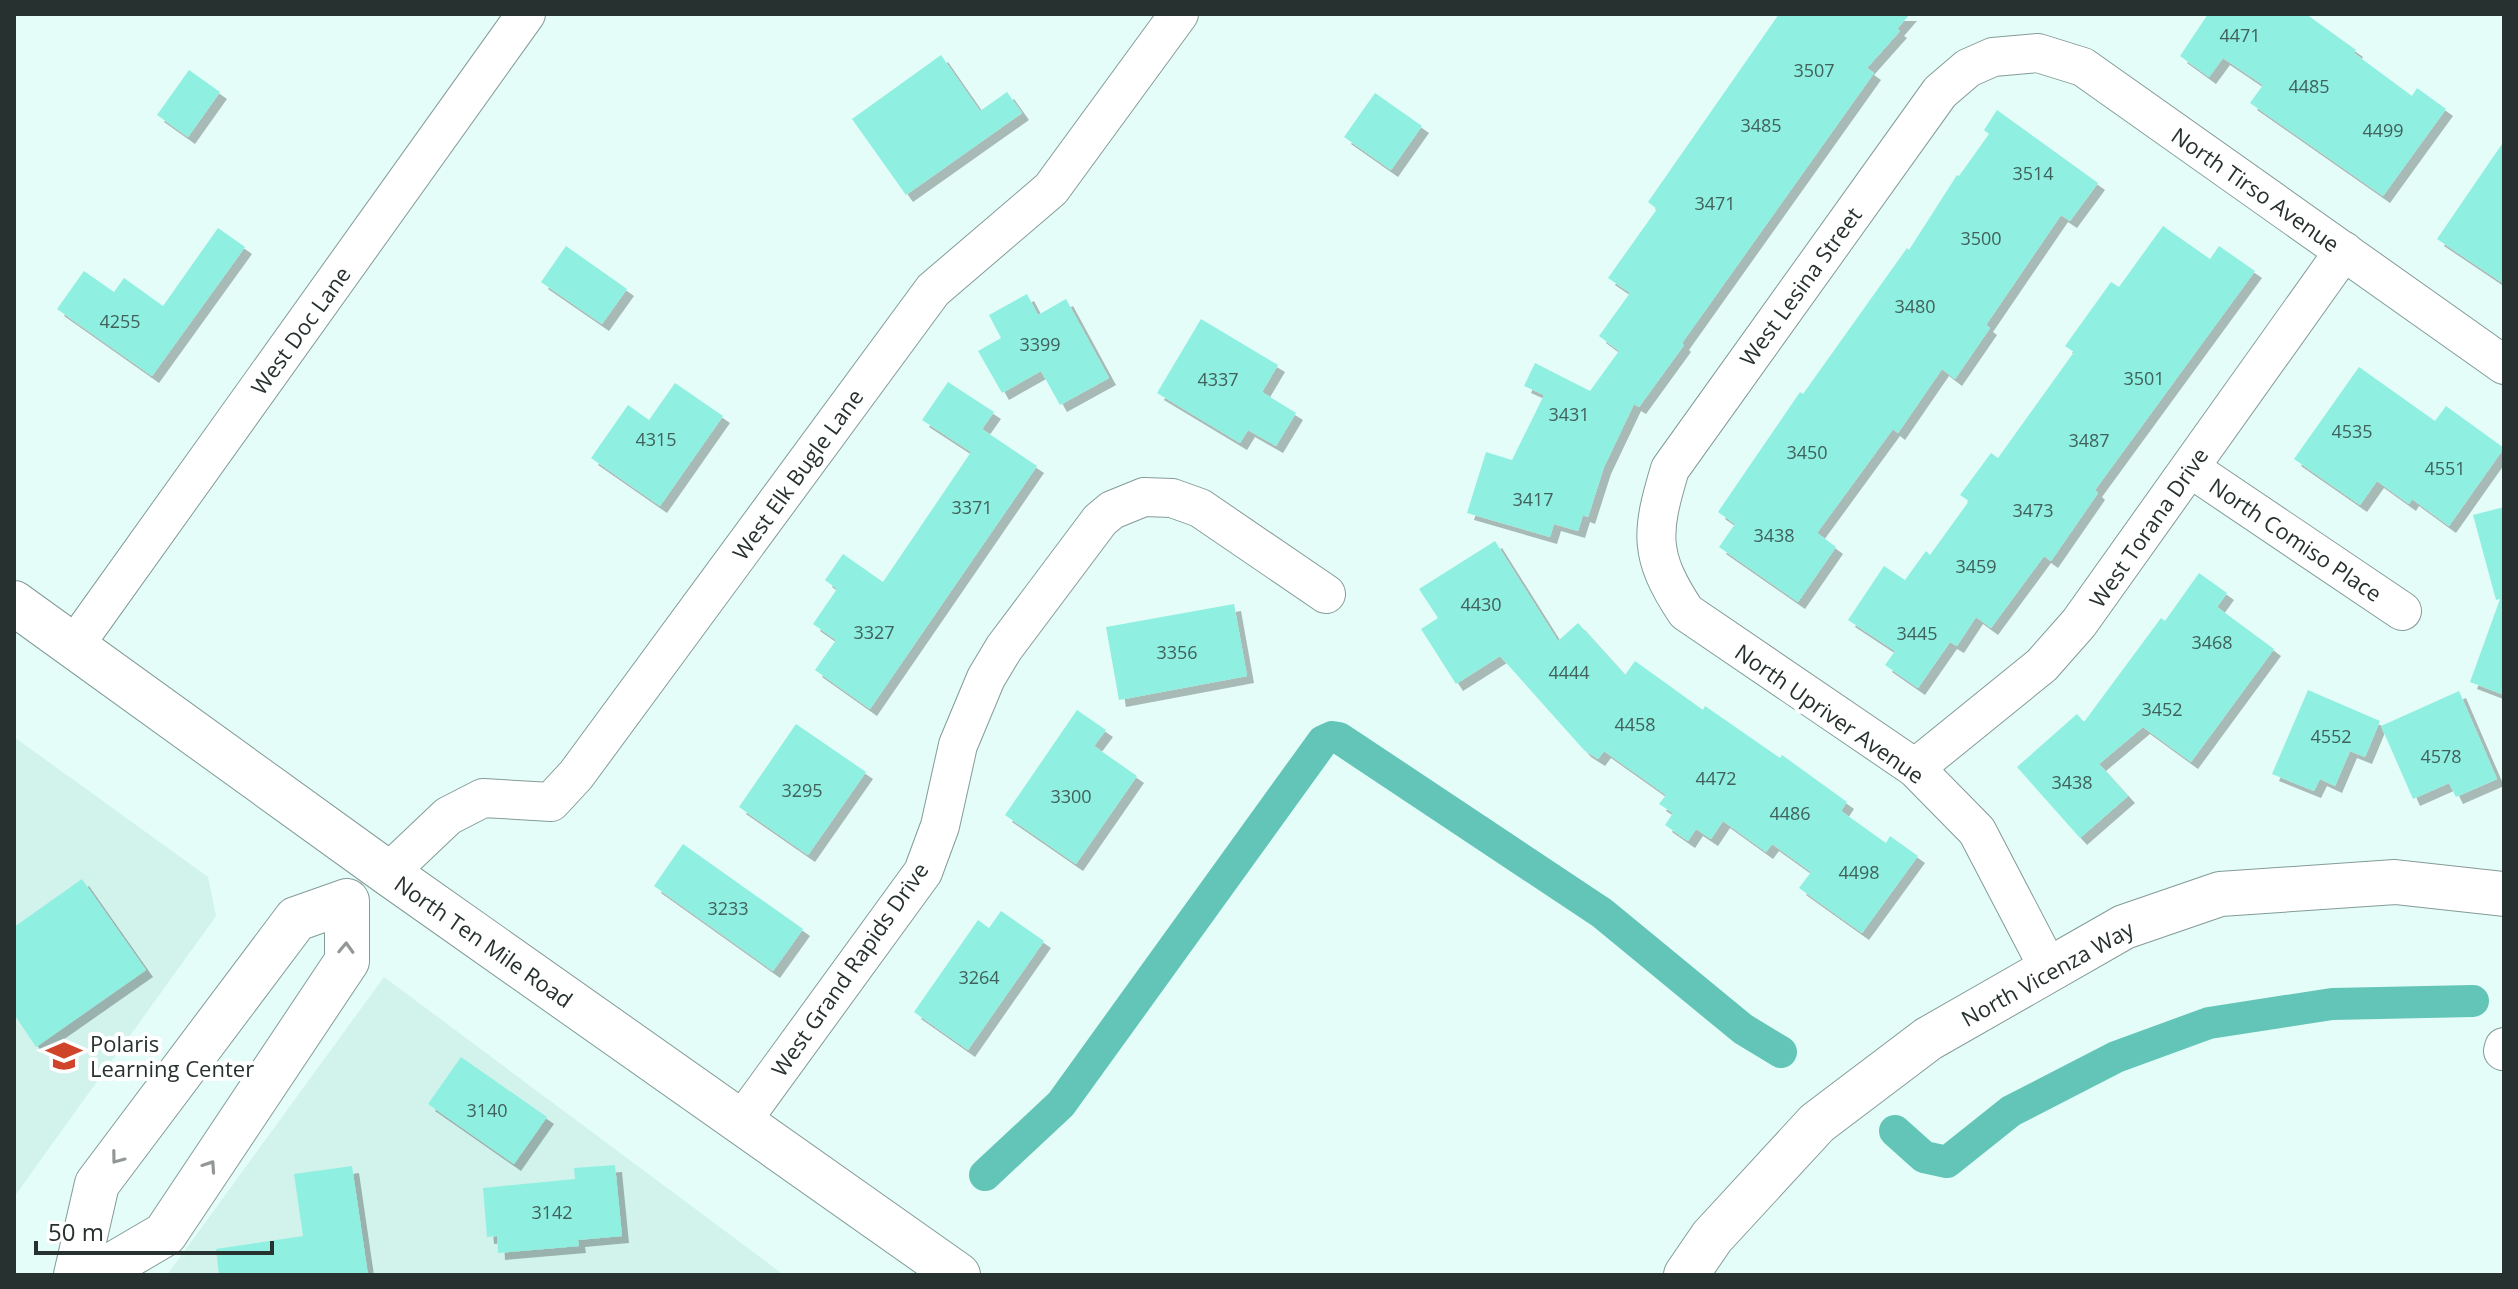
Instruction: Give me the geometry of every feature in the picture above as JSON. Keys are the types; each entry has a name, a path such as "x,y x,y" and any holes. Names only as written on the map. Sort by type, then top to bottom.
{"street":[{"name":"West Doc Lane","path":"74,646 526,14"},
{"name":"West Elk Bugle Lane","path":"381,868 448,816 483,798 551,802 576,775 933,290 1051,189 1179,14"},
{"name":"North Tirso Avenue","path":"1993,57 2038,53 2083,67 2504,365"},
{"name":"West Lesina Street","path":"1656,547 1657,512 1670,469 1940,92 1968,68 1993,57"},
{"name":"West Torana Drive","path":"1915,768 2042,665 2079,623 2344,251"},
{"name":"North Comiso Place","path":"2190,468 2402,611"},
{"name":"West Grand Rapids Drive","path":"741,1122 923,872 940,826 958,745 986,678 1004,648 1100,520 1112,510 1144,497 1172,498 1200,508 1326,594"},
{"name":"North Upriver Avenue","path":"1656,547 1666,582 1686,612 1915,768 1977,831 2049,969"},
{"name":"North Ten Mile Road","path":"14,603 381,868 958,1275"},
{"path":"76,1275 97,1184 296,919 347,901 381,868"},
{"name":"North Vicenza Way","path":"1686,1275 1712,1237 1817,1123 1928,1039 2124,927 2220,894 2395,882 2504,894"},
{"path":"95,1275 165,1234 347,961 347,901"}],"shaded area":[{"name":"Polaris Learning Center","path":"14,737 208,877 216,916 14,1197"},
{"path":"384,977 784,1275 167,1275"}],"building":[{"path":"1779,14 1910,14 1897,29 1900,31 1867,68 1874,73 1682,343 1684,345 1639,407 1634,404 1604,467 1588,517 1583,515 1578,531 1554,524 1550,537 1467,513 1486,452 1512,460 1544,395 1524,386 1535,363 1590,391 1619,351 1599,336 1630,293 1608,278 1657,209 1648,202"},
{"path":"2208,14 2306,14 2412,96 2417,88 2446,109 2383,196 2250,103 2263,85 2223,58 2209,77 2180,56"},
{"path":"941,55 980,111 1007,92 1022,113 906,195 852,119"},
{"path":"189,70 220,92 188,137 157,115"},
{"path":"1375,93 1422,126 1391,170 1344,137"},
{"path":"1997,110 2098,183 2070,221 2061,215 1986,325 1990,328 1955,379 1942,369 1898,433 1893,429 1817,533 1836,547 1798,602 1719,547 1735,524 1718,512 1800,392 1803,394 1907,248 1909,250 1957,175 1989,134 1984,130"},
{"path":"2504,141 2504,284 2437,239"},
{"path":"2163,226 2210,259 2219,246 2255,271 2095,490 2098,493 2051,561 2044,556 1991,628 1976,617 1957,646 1950,642 1918,688 1885,665 1895,651 1848,620 1884,566 1905,580 1926,551 1930,555 1969,501 1960,495 1991,453 1998,458 2074,352 2065,346 2111,282 2119,287"},
{"path":"218,228 245,247 152,376 57,309 84,271 114,292 124,278 163,306"},
{"path":"566,246 627,289 602,324 541,282"},
{"path":"1027,294 1038,315 1066,299 1109,378 1060,405 1041,371 1002,393 978,351 1001,338 989,315"},
{"path":"1201,319 1278,365 1262,392 1296,413 1276,446 1248,430 1240,443 1157,393"},
{"path":"2359,367 2435,421 2446,406 2504,448 2449,526 2412,499 2409,504 2377,481 2360,505 2294,459"},
{"path":"948,382 994,412 982,429 1037,466 870,709 815,670 836,640 813,624 837,589 825,580 843,554 883,582 971,452 922,420"},
{"path":"675,383 723,416 660,506 591,458 628,405 649,420"},
{"path":"2504,507 2504,695 2470,682 2500,599 2496,600 2473,515"},
{"path":"1495,541 1558,641 1578,623 1625,675 1635,661 1703,710 1705,706 1780,758 1782,755 1847,802 1841,811 1886,843 1890,836 1918,856 1862,933 1799,888 1811,872 1772,844 1766,852 1723,821 1711,839 1696,829 1688,841 1665,825 1673,813 1659,804 1666,795 1604,751 1598,759 1584,750 1500,656 1456,684 1421,629 1438,618 1419,589"},
{"path":"2199,573 2227,593 2217,607 2274,649 2191,762 2143,727 2099,764 2128,796 2080,838 2017,767 2077,714 2084,722 2161,618 2165,621"},
{"path":"1234,604 1247,676 1119,700 1106,627"},
{"path":"2308,690 2380,721 2365,757 2350,751 2335,786 2320,779 2314,791 2272,774"},
{"path":"2459,691 2497,779 2456,797 2449,783 2413,799 2381,726"},
{"path":"1077,710 1106,730 1094,746 1137,776 1076,864 1005,815"},
{"path":"796,724 866,772 808,855 739,807"},
{"path":"683,844 803,929 773,971 654,886"},
{"path":"82,879 146,970 36,1047 14,1014 14,927"},
{"path":"1001,911 1044,941 968,1050 914,1012 978,920 989,928"},
{"path":"461,1057 547,1117 514,1164 428,1104"},
{"path":"615,1165 622,1236 578,1240 579,1246 498,1253 497,1236 487,1237 483,1188 575,1179 574,1168"},
{"path":"352,1166 368,1275 219,1275 216,1249 303,1236 294,1174"}],"waterway":[{"path":"985,1175 1061,1104 1323,741 1332,737 1339,738 1602,913 1743,1029 1781,1052"},
{"path":"1895,1131 1924,1157 1947,1162 2011,1111 2116,1057 2209,1023 2332,1004 2473,1001"}],"place":[{"name":"Polaris Learning Center","path":"64,1056"}]}
